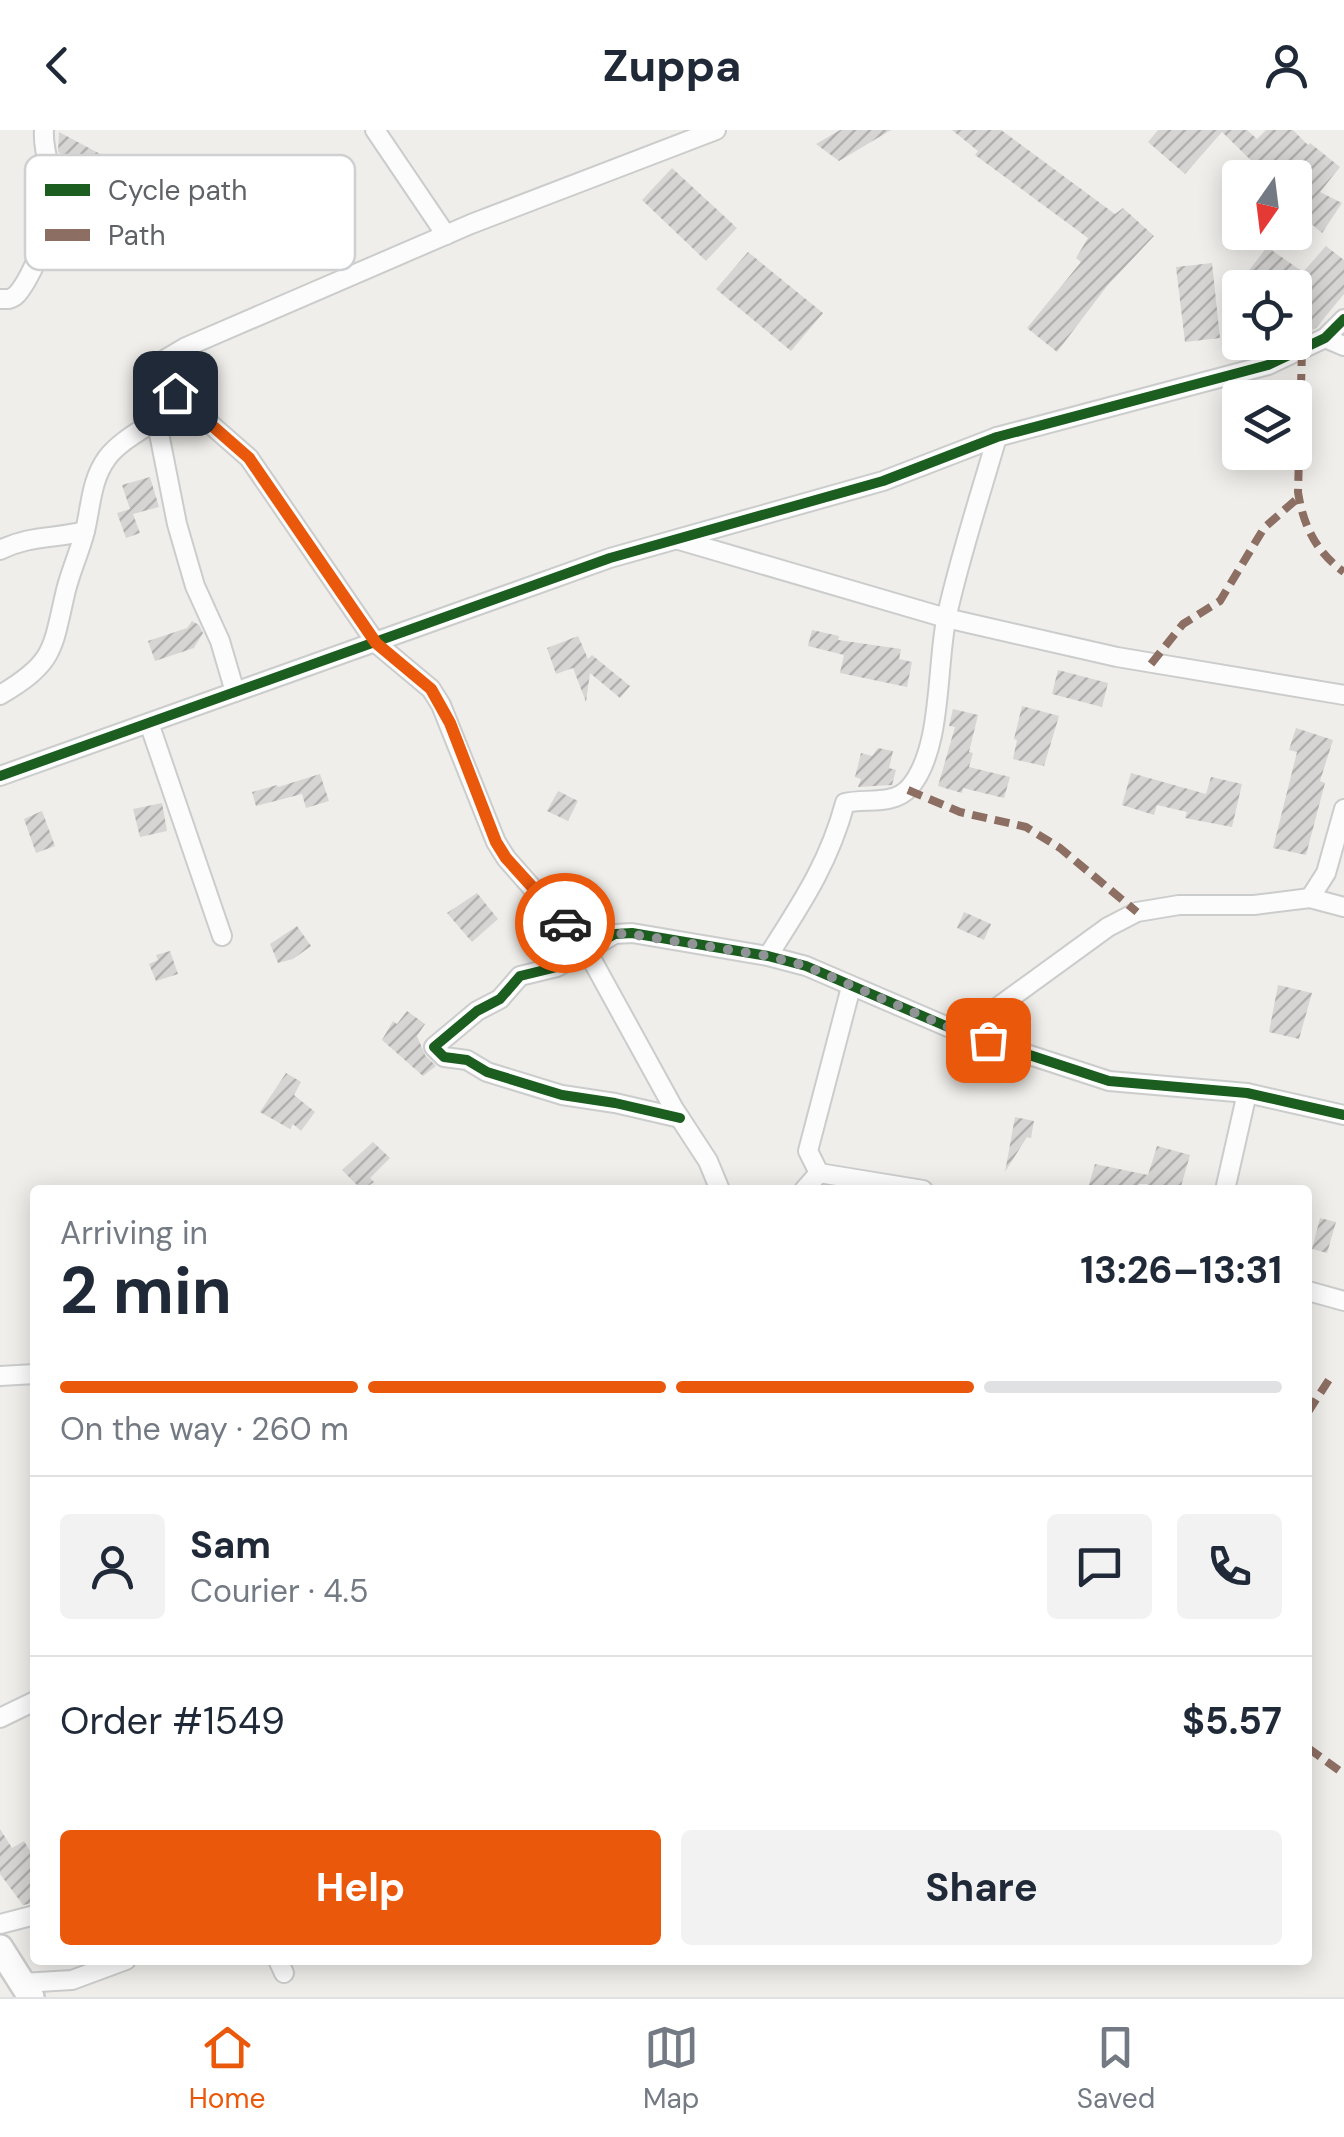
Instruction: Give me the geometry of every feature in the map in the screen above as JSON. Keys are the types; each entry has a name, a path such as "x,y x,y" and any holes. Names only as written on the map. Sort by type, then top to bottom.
{"main road":[{"path":"0,1948 27,1990"}],"street":[{"path":"44,130 44,155"},
{"path":"375,130 446,235"},
{"path":"236,692 220,642 195,586 172,504 150,388 151,372 161,360 446,235 716,130"},
{"path":"0,299 17,294 30,270"},
{"path":"0,776 610,558 883,481 997,437 1268,365 1325,338 1344,319"},
{"path":"1325,338 1344,346"},
{"path":"151,372 249,458 376,643 431,689 442,704 496,842 586,949 708,1161 718,1185"},
{"path":"0,695 34,673 57,639 90,498 107,458 156,420"},
{"path":"768,956 817,879 840,829 845,803 895,798 908,790 920,772 932,726 946,618 997,437"},
{"path":"0,550 34,537 85,531"},
{"path":"679,540 946,618 1117,658 1344,695"},
{"path":"148,723 222,936"},
{"path":"1310,898 1326,873 1344,808"},
{"path":"962,1033 1108,928 1137,912 1310,898 1344,907"},
{"path":"680,1118 562,1096 486,1072 463,1058 444,1057 434,1050 435,1045 452,1029 500,998 520,976 557,967 623,933 768,956 806,966 962,1033 1109,1081 1248,1093 1344,1115"},
{"path":"820,1173 808,1151 851,986"},
{"path":"1226,1185 1248,1093"},
{"path":"809,1185 820,1173"},
{"path":"820,1173 893,1185"},
{"path":"1312,1291 1344,1301"},
{"path":"0,1376 30,1374"},
{"path":"0,1718 30,1703"},
{"path":"0,1924 30,1916"},
{"path":"27,1990 72,1980 112,1965"}],"building":[{"path":"840,130 891,130 839,161 816,144"},
{"path":"952,130 1001,130 1115,214 1123,208 1154,236 1107,286 1057,352 1027,328 1081,262 1076,258 1088,238 975,155 978,151"},
{"path":"1158,130 1247,130 1257,139 1266,130 1293,130 1340,167 1320,192 1342,203 1322,233 1312,224 1312,160 1251,160 1222,132 1185,174 1148,142"},
{"path":"59,132 102,155 64,155 58,152"},
{"path":"672,168 737,228 706,261 642,200"},
{"path":"1326,246 1344,260 1344,294 1312,330 1312,270 1305,270"},
{"path":"1265,250 1271,250 1300,270 1249,270"},
{"path":"748,252 823,313 791,351 716,289"},
{"path":"1212,263 1220,338 1185,342 1176,267"},
{"path":"150,477 159,507 133,514 140,533 126,538 117,513 130,509 122,485"},
{"path":"192,621 203,633 194,648 155,661 148,641 187,628"},
{"path":"812,630 839,636 838,640 901,649 899,659 912,662 907,687 840,673 844,655 808,646"},
{"path":"578,636 588,659 592,655 630,686 620,698 590,673 586,702 573,668 556,674 547,648"},
{"path":"1058,670 1108,683 1102,707 1052,694"},
{"path":"1022,706 1059,716 1044,766 1013,759"},
{"path":"953,709 978,715 969,767 1010,777 1004,798 938,786 955,727 949,726"},
{"path":"1296,728 1333,740 1320,781 1325,783 1306,855 1273,848 1297,752 1289,750"},
{"path":"878,748 893,751 889,768 896,770 892,785 858,787 861,779 855,777 861,753 872,756"},
{"path":"1131,773 1206,794 1211,777 1242,784 1232,827 1185,818 1187,812 1157,805 1154,815 1122,805"},
{"path":"320,774 329,801 306,808 302,794 256,806 252,792"},
{"path":"558,791 578,801 568,821 547,811"},
{"path":"162,803 167,831 140,837 133,809"},
{"path":"42,811 55,846 36,853 24,819"},
{"path":"477,893 498,919 472,942 447,913"},
{"path":"964,912 991,924 984,940 957,928"},
{"path":"297,926 311,946 293,959 278,963 270,944"},
{"path":"170,951 178,974 156,981 149,964 158,960 156,955"},
{"path":"1278,985 1312,993 1299,1039 1269,1032"},
{"path":"407,1011 425,1024 417,1036 425,1055 436,1066 423,1076 382,1040 393,1021 397,1024"},
{"path":"286,1073 301,1082 294,1095 315,1112 301,1131 260,1112"},
{"path":"1015,1117 1034,1121 1031,1138 1027,1137 1005,1172"},
{"path":"373,1142 390,1158 370,1178 374,1182 370,1185 357,1185 342,1170"},
{"path":"1157,1146 1190,1155 1181,1185 1089,1185 1095,1164 1148,1175"},
{"path":"1320,1218 1336,1222 1327,1253 1312,1249"},
{"path":"0,1829 12,1848 24,1841 30,1851 30,1904 23,1905 0,1874"}],"marked path":[{"path":"1302,360 1300,504 1318,547 1344,572"},
{"path":"1151,664 1183,624 1220,601 1264,528 1299,497"},
{"path":"908,790 960,812 1026,827 1060,848 1137,912"},
{"path":"1312,1406 1332,1375"},
{"path":"1312,1751 1344,1774"}],"cycle path":[{"path":"0,776 610,558 883,481 997,437 1268,365 1325,338 1344,319"},
{"path":"680,1118 562,1095 487,1072 467,1060 444,1057 434,1047 477,1011 500,999 520,976 557,967 615,934 632,933 806,966 962,1033 1109,1081 1247,1093 1344,1115"}],"way so far":[{"path":"565,923 586,949 615,934 632,933 806,966 962,1033 988,1040"}],"route":[{"path":"175,393 249,458 376,643 431,689 442,704 496,842 565,923"}]}
